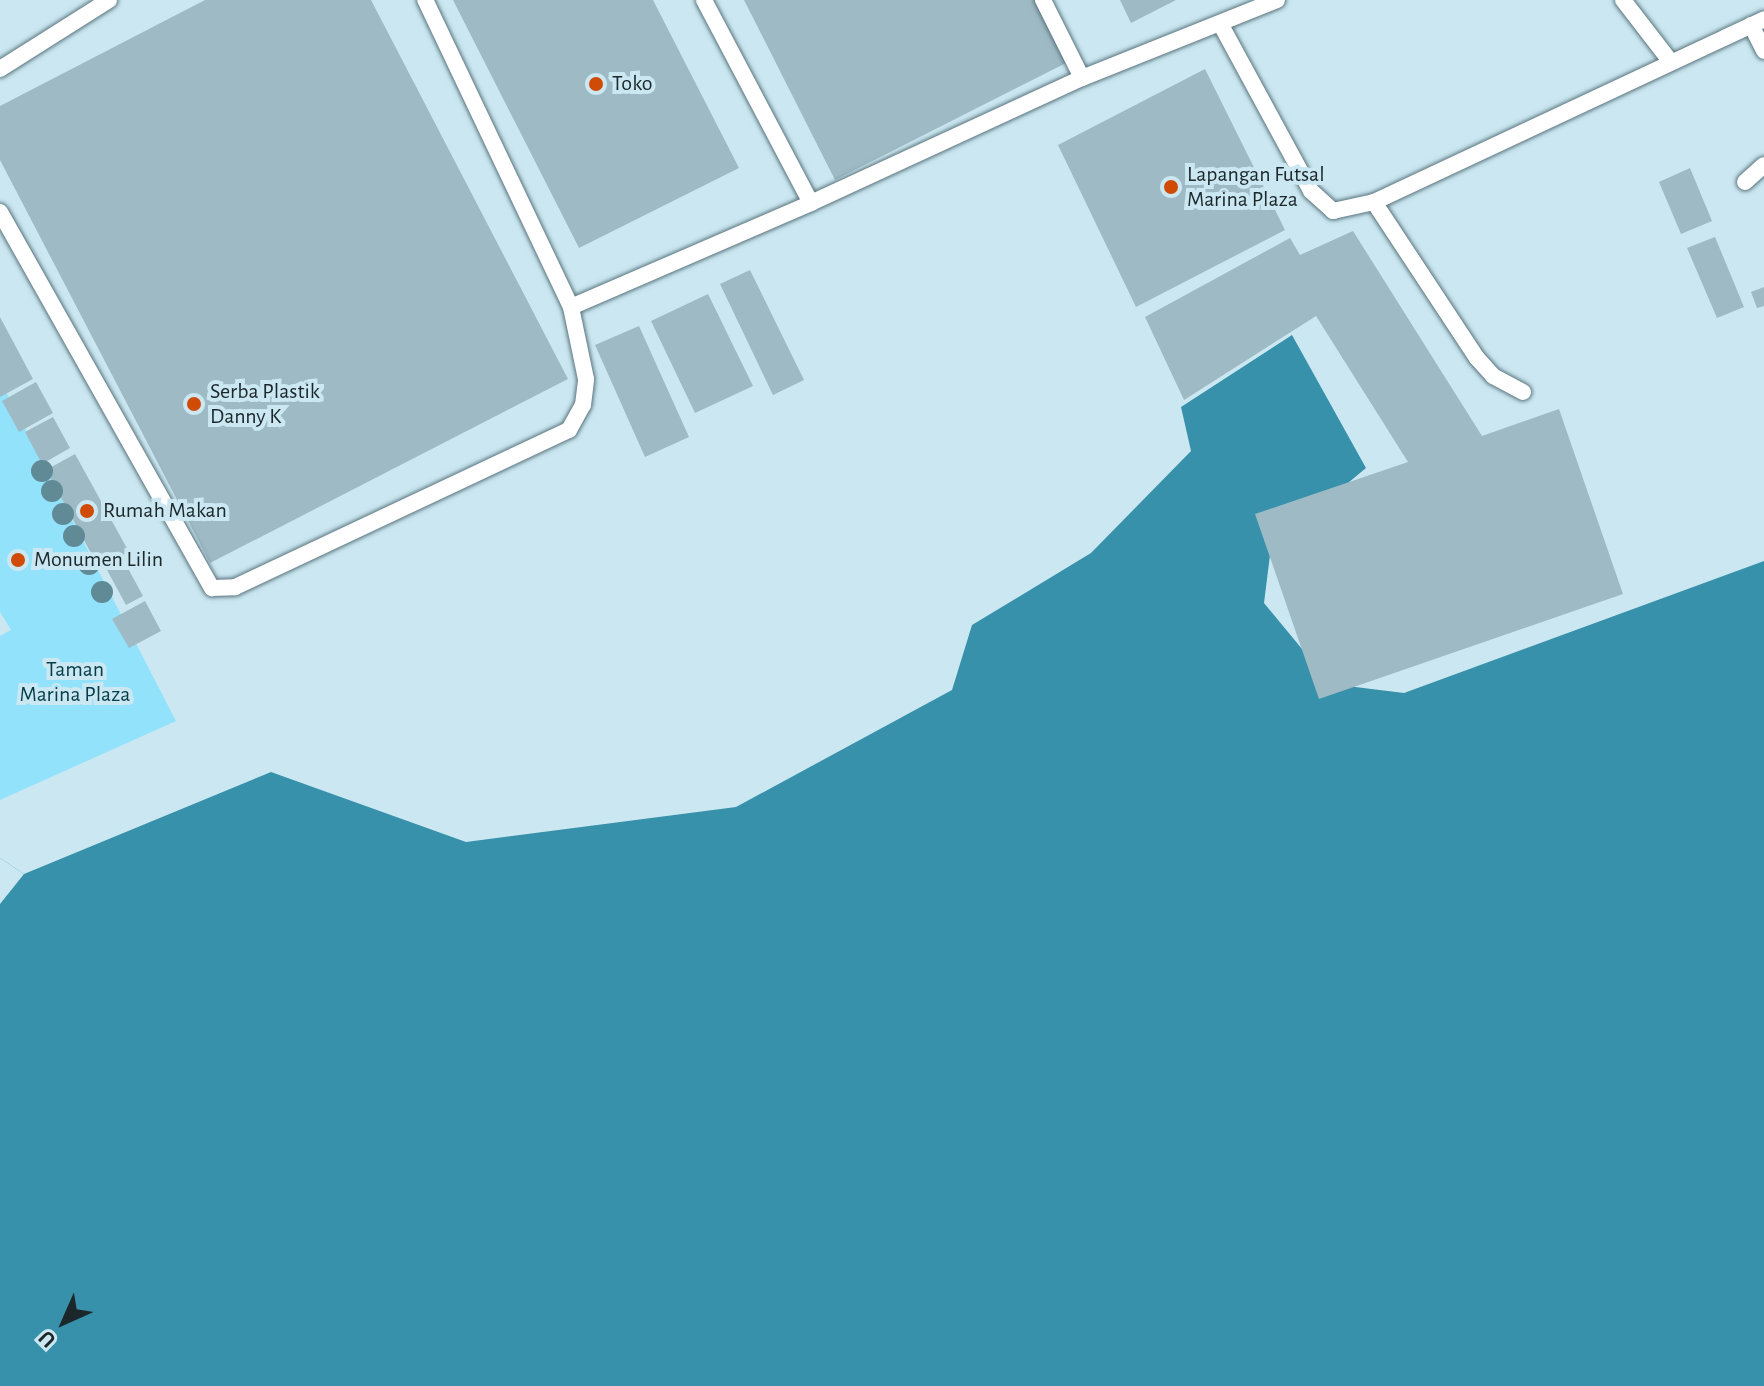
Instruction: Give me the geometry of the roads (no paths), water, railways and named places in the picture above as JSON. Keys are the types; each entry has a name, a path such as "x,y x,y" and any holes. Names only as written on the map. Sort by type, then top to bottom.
{"lane":[{"path":"0,69 109,0"},
{"path":"0,212 212,588 235,587 569,430 583,405 586,379 571,307 425,0"},
{"path":"704,0 811,203"},
{"path":"1043,0 1082,78"},
{"path":"571,307 811,203 1082,78 1221,25 1277,0"},
{"path":"1623,0 1671,62"},
{"path":"1221,25 1311,191 1333,211 1374,202 1758,22 1764,51"},
{"path":"1745,182 1764,165"},
{"path":"1374,202 1477,358 1493,376 1523,392"}],"place":[{"name":"Toko","path":"596,84"},
{"name":"Lapangan Futsal Marina Plaza","path":"1171,187"},
{"name":"Serba Plastik Danny K","path":"194,404"},
{"name":"Rumah Makan","path":"87,511"},
{"name":"Monumen Lilin","path":"18,560"}],"park label":[{"name":"Taman Marina Plaza","path":"75,682"}]}
